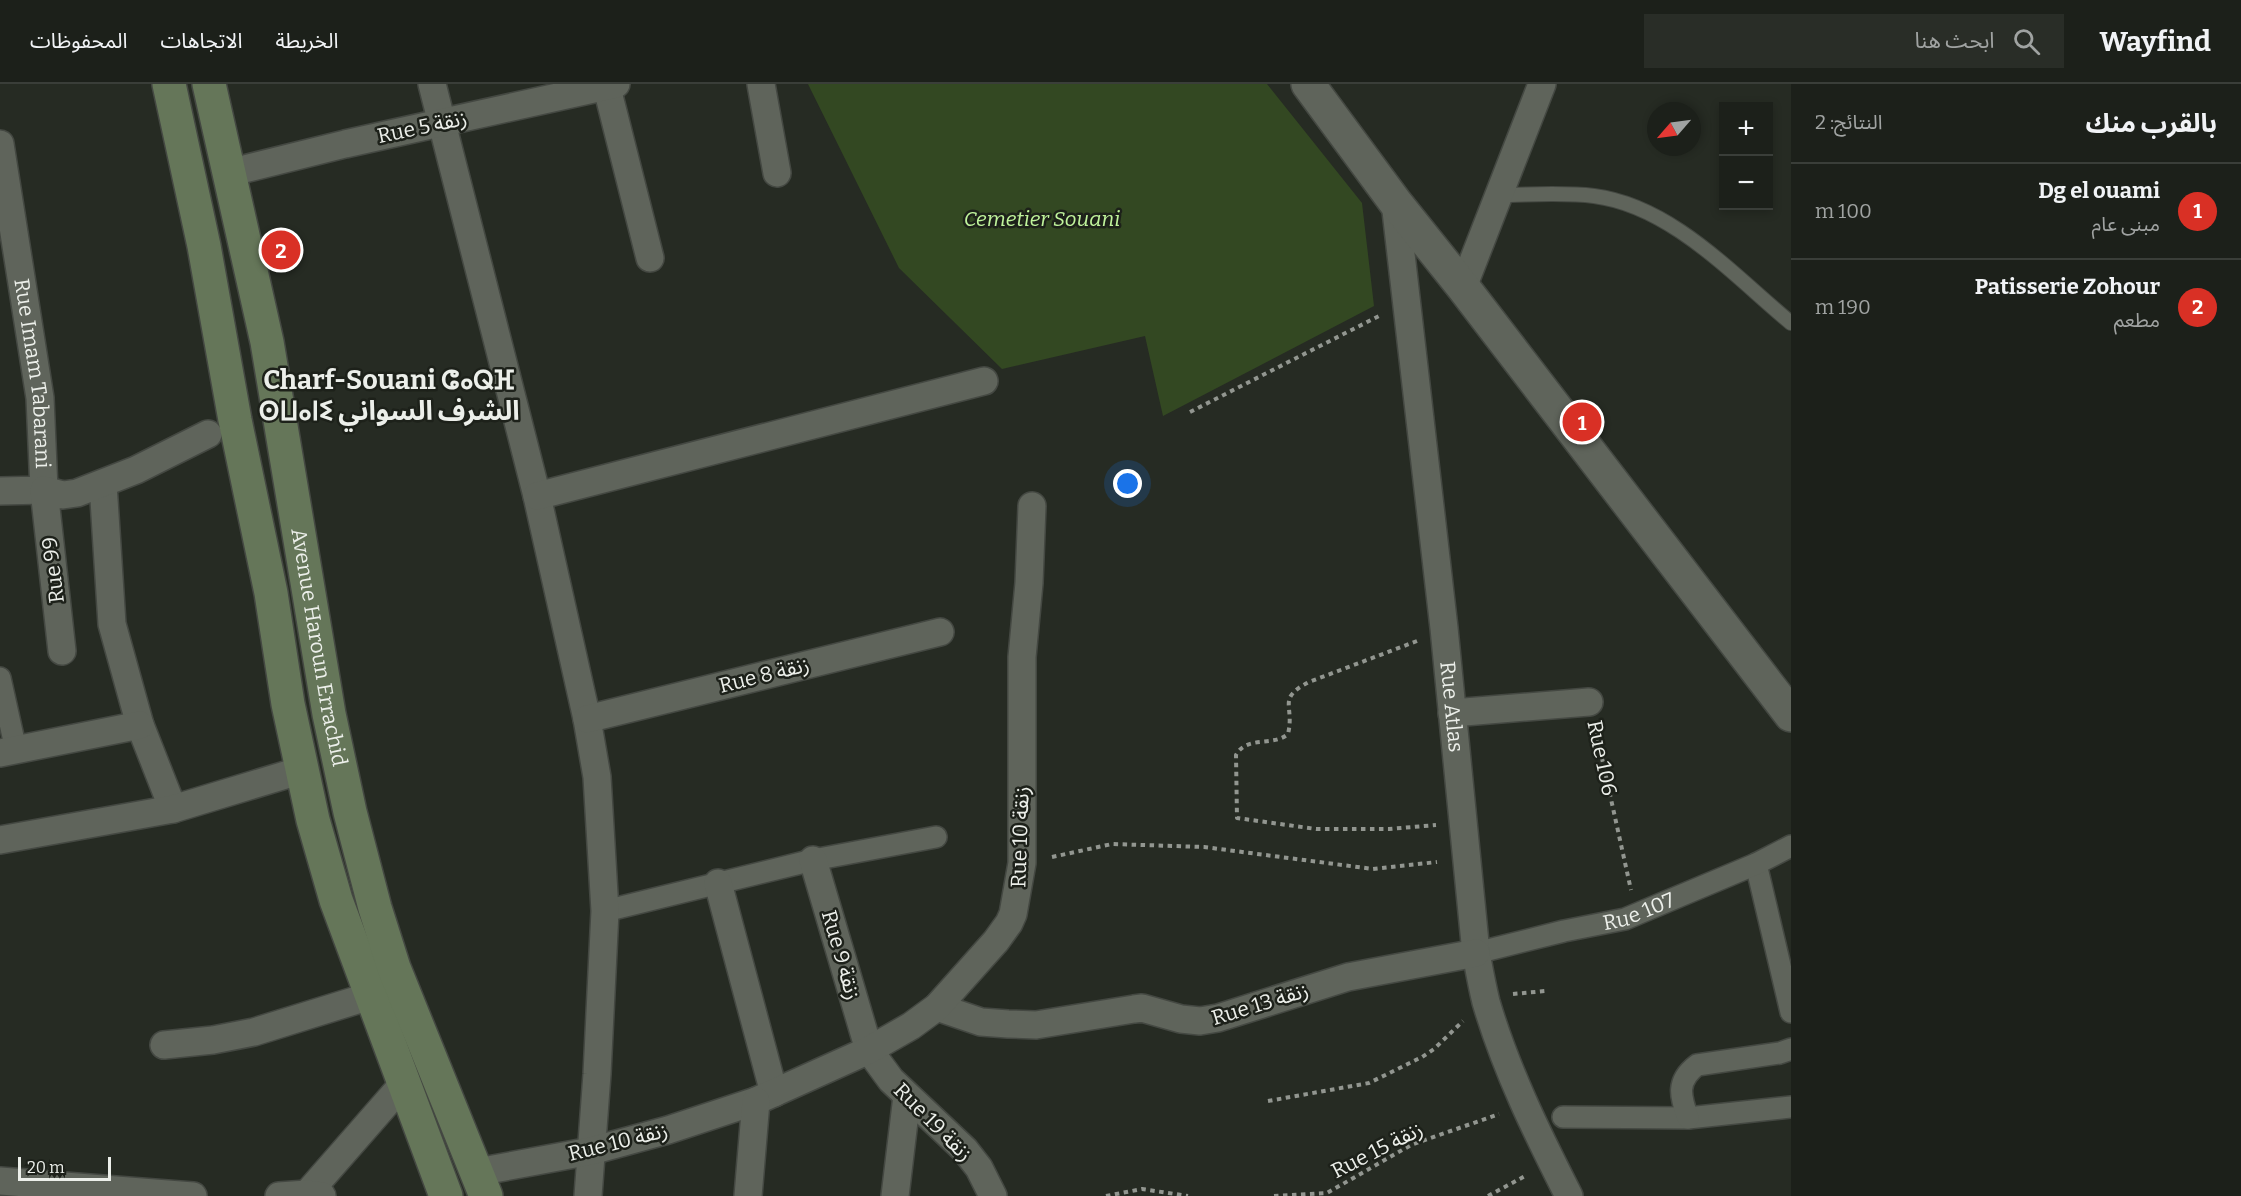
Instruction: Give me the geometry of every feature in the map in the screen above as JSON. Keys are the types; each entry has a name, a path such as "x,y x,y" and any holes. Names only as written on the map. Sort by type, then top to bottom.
{"main road":[{"name":"Avenue Haroun Errachid","path":"170,84 204,246 235,420 271,593 288,704 313,820 336,900 446,1196"},
{"name":"Avenue Haroun Errachid","path":"209,84 267,342 329,714 350,812 394,968 481,1184"}],"street":[{"path":"432,84 537,496 587,719 597,777 605,911 588,1196"},
{"path":"761,84 777,173"},
{"path":"1308,84 1395,202 1463,287 1791,715"},
{"path":"1463,287 1542,84"},
{"path":"610,85 650,258"},
{"name":"Rue 5 زنقة","path":"228,173 345,144 610,85"},
{"name":"Rue Imam Tabarani","path":"0,144 40,398 44,490 0,490"},
{"name":"Rue Atlas","path":"1395,202 1444,628 1476,952 1486,1000 1510,1070 1569,1196"},
{"path":"537,496 984,381"},
{"path":"44,490 69,495 103,484 208,434"},
{"path":"103,484 112,624 140,725 172,809"},
{"name":"Rue 99","path":"44,490 62,651"},
{"name":"Rue 10 زنقة","path":"481,1184 591,1150 668,1130 765,1097 869,1050 911,1026 937,1007 965,978 1009,923 1017,901 1022,863 1022,657 1029,583 1032,506"},
{"name":"Rue 8 زنقة","path":"587,719 940,632"},
{"path":"0,678 8,752 140,725"},
{"name":"Rue 106","path":"1452,712 1589,702"},
{"path":"0,840 172,809 302,770"},
{"path":"605,911 813,860 936,837"},
{"name":"Rue 107","path":"1476,952 1625,919 1756,864 1791,846"},
{"name":"Rue 9 زنقة","path":"813,860 869,1050"},
{"path":"1756,864 1791,1012"},
{"path":"718,883 765,1097 748,1196"},
{"name":"Rue 13 زنقة","path":"937,1007 981,1022 1008,1024 1036,1025 1142,1008 1181,1019 1200,1021 1218,1018 1348,977 1476,952"},
{"path":"164,1045 213,1040 254,1032 370,996"},
{"path":"1688,1118 1682,1101 1681,1089 1686,1073 1697,1065 1780,1053 1791,1048"},
{"name":"Rue 19 زنقة","path":"869,1050 891,1080 965,1150 979,1168 993,1196"},
{"path":"279,1196 314,1195 404,1083"},
{"path":"895,1196 907,1096"},
{"path":"1563,1117 1688,1118 1791,1107"},
{"path":"0,1181 193,1196"}],"lane":[{"path":"1498,195 1595,196 1643,212 1692,238 1791,323"}],"path":[{"path":"1190,412 1406,302"},
{"path":"1398,650 1293,690 1288,702 1290,718 1288,734 1283,738 1245,745 1236,755 1237,818 1316,829 1389,829 1430,826"},
{"name":"Rue 106","path":"1589,702 1636,914"},
{"path":"1022,863 1112,844 1204,847 1372,869 1438,862"},
{"path":"1268,1101 1369,1083 1413,1062 1434,1048 1486,1000 1511,994 1545,991"},
{"name":"Rue 15 زنقة","path":"1274,1196 1327,1192 1412,1145 1525,1105"},
{"path":"1488,1196 1552,1163"},
{"path":"1106,1196 1142,1189 1188,1196"}],"green space":[{"name":"Cemetier Souani","path":"808,84 1267,84 1362,203 1374,306 1163,416 1145,336 1002,369 899,268"}],"place":[{"name":"Patisserie Zohour","path":"281,250"},
{"name":"Dg el ouami","path":"1582,422"}],"district":[{"name":"Charf-Souani ⵛⴰⵕⴼ ⵙⵡⴰⵏⵉ الشرف السواني","path":"389,396"}]}
